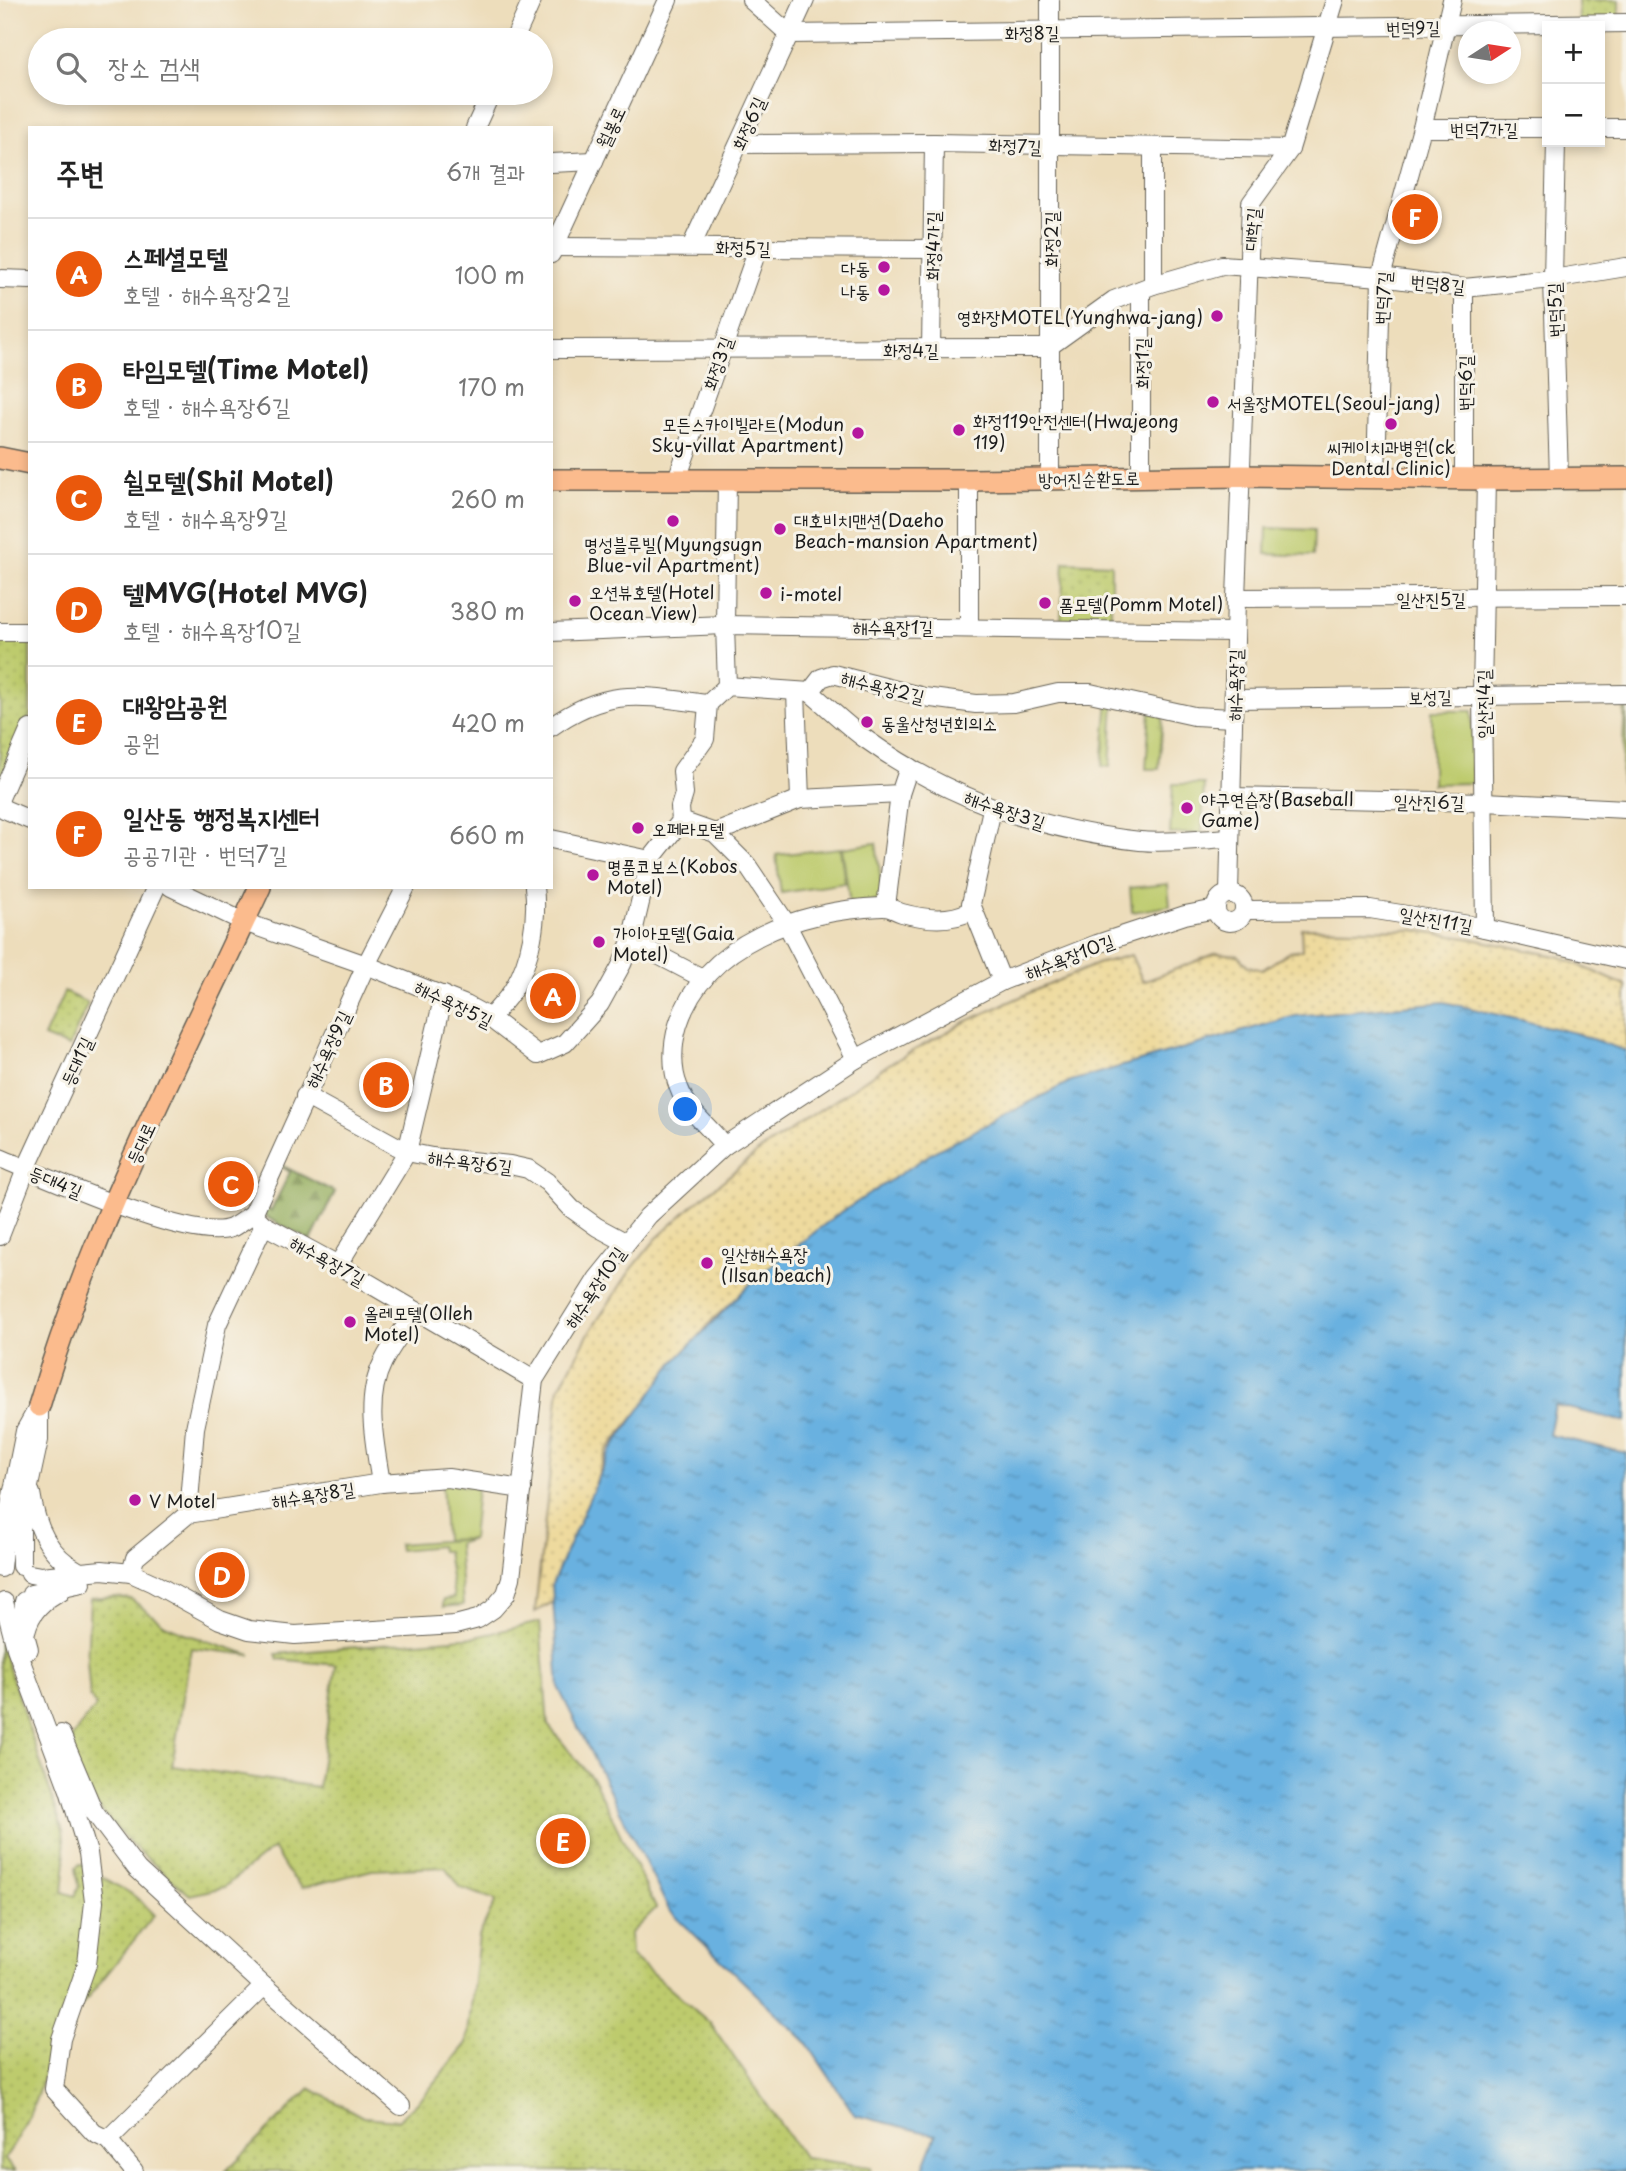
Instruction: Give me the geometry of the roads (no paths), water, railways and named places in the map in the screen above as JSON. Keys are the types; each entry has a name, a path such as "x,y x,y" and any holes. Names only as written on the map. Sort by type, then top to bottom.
{"main road":[{"name":"방어진순환도로","path":"553,480 969,480 1241,476 1486,480 1626,478"},
{"name":"등대로","path":"38,1406 56,1348 112,1203 259,889"}],"street":[{"path":"519,28 531,0"},
{"name":"월봉로","path":"553,251 668,0"},
{"path":"751,0 789,34"},
{"name":"화정6길","path":"691,247 805,0"},
{"name":"화정2길","path":"1049,0 1050,479"},
{"name":"대학길","path":"1241,476 1251,203 1290,149 1335,0"},
{"name":"번덕7길","path":"1376,478 1381,277 1422,128 1452,0"},
{"name":"번덕9길","path":"1326,28 1626,23"},
{"name":"화정8길","path":"789,34 1326,28"},
{"path":"476,126 486,105"},
{"name":"번덕7가길","path":"1422,128 1542,128"},
{"path":"1605,128 1626,128"},
{"name":"화정7길","path":"739,144 934,143 1290,149"},
{"name":"화정4가길","path":"930,349 934,143"},
{"name":"번덕5길","path":"1556,147 1553,279 1559,478"},
{"name":"화정1길","path":"1141,478 1153,148"},
{"path":"553,163 594,161"},
{"name":"화정5길","path":"553,251 691,247 932,249"},
{"name":"화정3길","path":"677,479 758,247"},
{"path":"1051,346 1114,300 1222,265 1249,267"},
{"name":"번덕8길","path":"1249,267 1381,277 1464,288 1553,279 1626,267"},
{"path":"0,279 28,280"},
{"name":"번덕6길","path":"1464,288 1464,479"},
{"name":"화정4길","path":"553,349 930,349 1051,346"},
{"name":"해수욕장길","path":"1229,894 1241,476"},
{"path":"727,479 727,686"},
{"path":"969,480 969,626"},
{"name":"일산진4길","path":"1485,928 1482,597 1486,480"},
{"name":"일산진5길","path":"1236,598 1626,596"},
{"name":"해수욕장1길","path":"553,632 725,625 969,626 1235,632"},
{"path":"0,632 28,632"},
{"name":"해수욕장2길","path":"803,692 821,678 833,674 924,697 976,704 1014,702 1058,693 1090,693 1194,716 1234,718"},
{"path":"800,799 803,692 727,686 708,704 705,739 682,772 684,794 680,807 681,821 715,833 747,865 786,923 856,1059"},
{"name":"해수욕장3길","path":"803,692 866,739 936,784 992,809 1062,828 1142,841 1230,838"},
{"name":"보성길","path":"1234,699 1626,694"},
{"path":"553,726 576,709 622,696 708,704"},
{"path":"0,798 28,736"},
{"path":"886,906 900,794 909,767"},
{"path":"715,833 800,799 900,794"},
{"name":"일산진6길","path":"1231,797 1485,802 1626,809"},
{"path":"0,804 4,809 28,819"},
{"path":"724,1146 687,1105 678,1087 674,1063 675,1037 683,1012 704,979 717,963 745,943 786,923 838,912 886,906 900,913 946,919 970,911 992,809"},
{"name":"해수욕장5길","path":"175,889 244,922 444,995 490,1018 538,1055 565,1043 600,1004 631,941 650,860 681,821"},
{"path":"553,839 650,860"},
{"name":"등대1길","path":"0,1236 26,1168 155,889"},
{"name":"해수욕장9길","path":"188,1514 195,1428 218,1325 305,1096 405,889"},
{"path":"490,1018 514,989 524,967 534,917 534,889"},
{"path":"1229,894 1238,897 1244,909 1240,918 1231,922 1219,917 1216,909 1221,897 1229,894"},
{"path":"971,904 1002,981"},
{"name":"해수욕장10길","path":"123,1573 153,1583 220,1620 248,1630 295,1635 455,1625 478,1619 493,1609 506,1594 511,1578 534,1380 597,1279 648,1216 724,1146 856,1059 1002,981 1097,944 1175,918 1216,909"},
{"name":"일산진11길","path":"1244,909 1370,909 1485,928 1626,960"},
{"path":"631,941 704,979"},
{"path":"338,1265 407,1152 444,995"},
{"name":"해수욕장6길","path":"305,1096 407,1152 510,1164 528,1169 547,1182 572,1209 625,1242"},
{"name":"등대4길","path":"0,1158 112,1203"},
{"path":"112,1203 169,1224 209,1231 229,1229 259,1219"},
{"name":"해수욕장7길","path":"259,1219 534,1380"},
{"path":"382,1483 372,1424 373,1395 382,1364 416,1311"},
{"path":"38,1406 39,1440 21,1522 26,1570 33,1586 22,1619 25,1638 94,1812 137,1869 264,1986 401,2106"},
{"path":"1,1569 3,1535 25,1431 38,1406"},
{"name":"해수욕장8길","path":"188,1514 382,1483 448,1478 522,1489"},
{"path":"29,1484 34,1514 43,1535 55,1555 77,1578"},
{"path":"2,1601 13,1605 102,1570 123,1573 135,1558 188,1514"},
{"path":"1,1569 9,1564 41,1576 77,1578"},
{"path":"25,1638 34,1611 77,1578"},
{"path":"2,1601 16,1648 38,1700 69,1790 88,1853 92,1889 88,1964 61,2039 54,2089 94,2133 107,2140 134,2171"},
{"path":"107,2140 264,1986"}],"water":[{"path":"1444,1002 1575,1033 1626,1051 1626,1422 1555,1405 1549,1435 1626,1453 1626,2171 922,2171 936,2135 855,2115 806,2042 669,1910 559,1689 552,1584 610,1451 673,1363 755,1279 834,1217 935,1151 1071,1081 1295,1016"}],"place":[{"name":"일산동 행정복지센터","path":"1415,217"},
{"name":"다동","path":"884,267"},
{"name":"나동","path":"884,290"},
{"name":"영화장MOTEL(Yunghwa-jang)","path":"1217,316"},
{"name":"서울장MOTEL(Seoul-jang)","path":"1213,402"},
{"name":"씨케이치과병원(ck Dental Clinic)","path":"1391,424"},
{"name":"화정119안전센터(Hwajeong 119)","path":"959,430"},
{"name":"모든스카이빌라트(Modun Sky-villat Apartment)","path":"858,433"},
{"name":"명성블루빌(Myungsugn Blue-vil Apartment)","path":"673,521"},
{"name":"대호비치맨션(Daeho Beach-mansion Apartment)","path":"780,529"},
{"name":"i-motel","path":"766,593"},
{"name":"오션뷰호텔(Hotel Ocean View)","path":"575,601"},
{"name":"폼모텔(Pomm Motel)","path":"1045,603"},
{"name":"동울산청년회의소","path":"867,722"},
{"name":"야구연습장(Baseball Game)","path":"1187,808"},
{"name":"오페라모텔","path":"638,828"},
{"name":"명품코보스(Kobos Motel)","path":"593,875"},
{"name":"가이아모텔(Gaia Motel)","path":"599,942"},
{"name":"스페셜모텔","path":"553,996"},
{"name":"타임모텔(Time Motel)","path":"386,1085"},
{"name":"쉴모텔(Shil Motel)","path":"231,1184"},
{"name":"일산해수욕장 (Ilsan beach)","path":"707,1263"},
{"name":"올레모텔(Olleh Motel)","path":"350,1322"},
{"name":"V Motel","path":"135,1500"},
{"name":"텔MVG(Hotel MVG)","path":"222,1575"},
{"name":"대왕암공원","path":"563,1841"}]}
